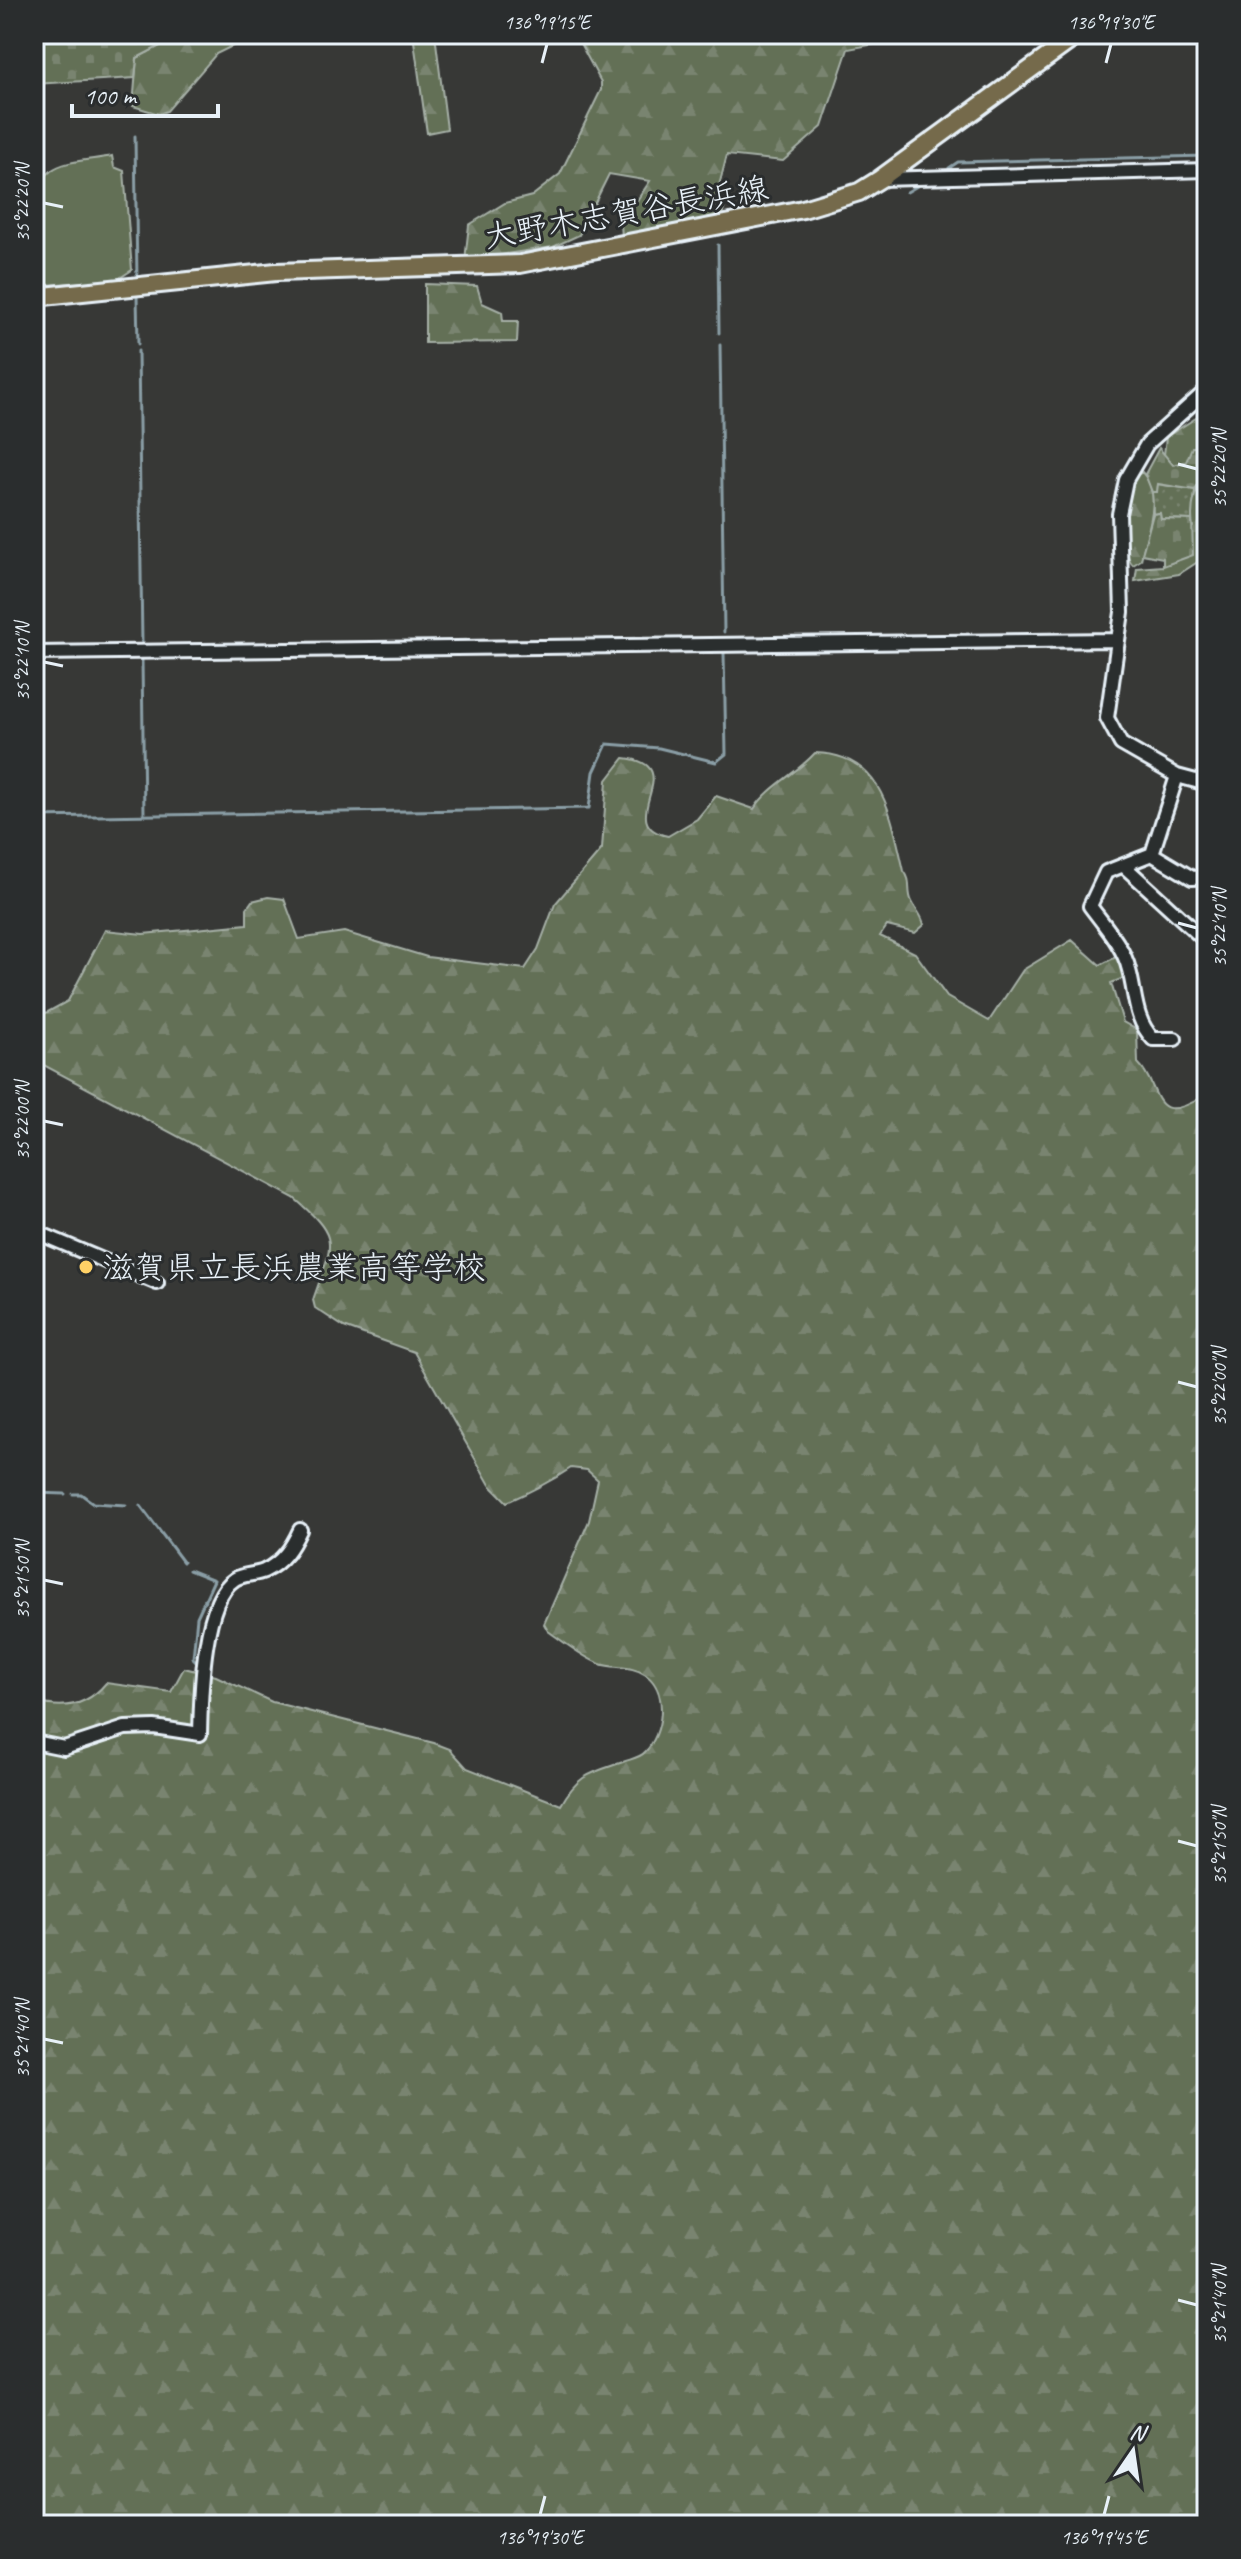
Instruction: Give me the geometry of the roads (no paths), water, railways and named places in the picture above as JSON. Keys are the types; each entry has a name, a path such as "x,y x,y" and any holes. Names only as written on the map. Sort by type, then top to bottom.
{"main road":[{"name":"大野木志賀谷長浜線","path":"34,297 276,272 520,264 803,209 859,192 880,179 1079,34"}],"street":[{"path":"880,179 1207,170"},
{"path":"1207,390 1147,444 1126,480 1119,514 1122,612 1107,718 1121,744 1177,776 1207,784"},
{"path":"34,653 1117,640"},
{"path":"1175,1039 1153,1039 1145,1031 1135,1006 1129,968 1090,906 1106,872 1152,854 1177,776"},
{"path":"1152,854 1192,878 1207,877"},
{"path":"1124,866 1207,942"},
{"path":"34,1231 157,1283"},
{"path":"34,1742 64,1748 125,1728 154,1727 200,1734 210,1622 224,1592 234,1580 266,1570 289,1552 300,1530"}],"waterway":[{"path":"135,136 137,280"},
{"path":"949,168 958,162 1207,156"},
{"path":"907,192 924,182"},
{"path":"718,245 719,333"},
{"path":"137,296 138,344"},
{"path":"720,345 724,632"},
{"path":"138,351 142,644"},
{"path":"34,817 589,808 594,772 607,744 659,748 716,762 726,754 724,653"},
{"path":"142,659 144,815"},
{"path":"34,1493 65,1494"},
{"path":"73,1494 81,1494 93,1503 126,1505"},
{"path":"140,1505 183,1562"},
{"path":"189,1570 214,1580 197,1617 193,1658 199,1664"}],"place":[{"name":"滋賀県立長浜農業高等学校","path":"86,1267"}]}
